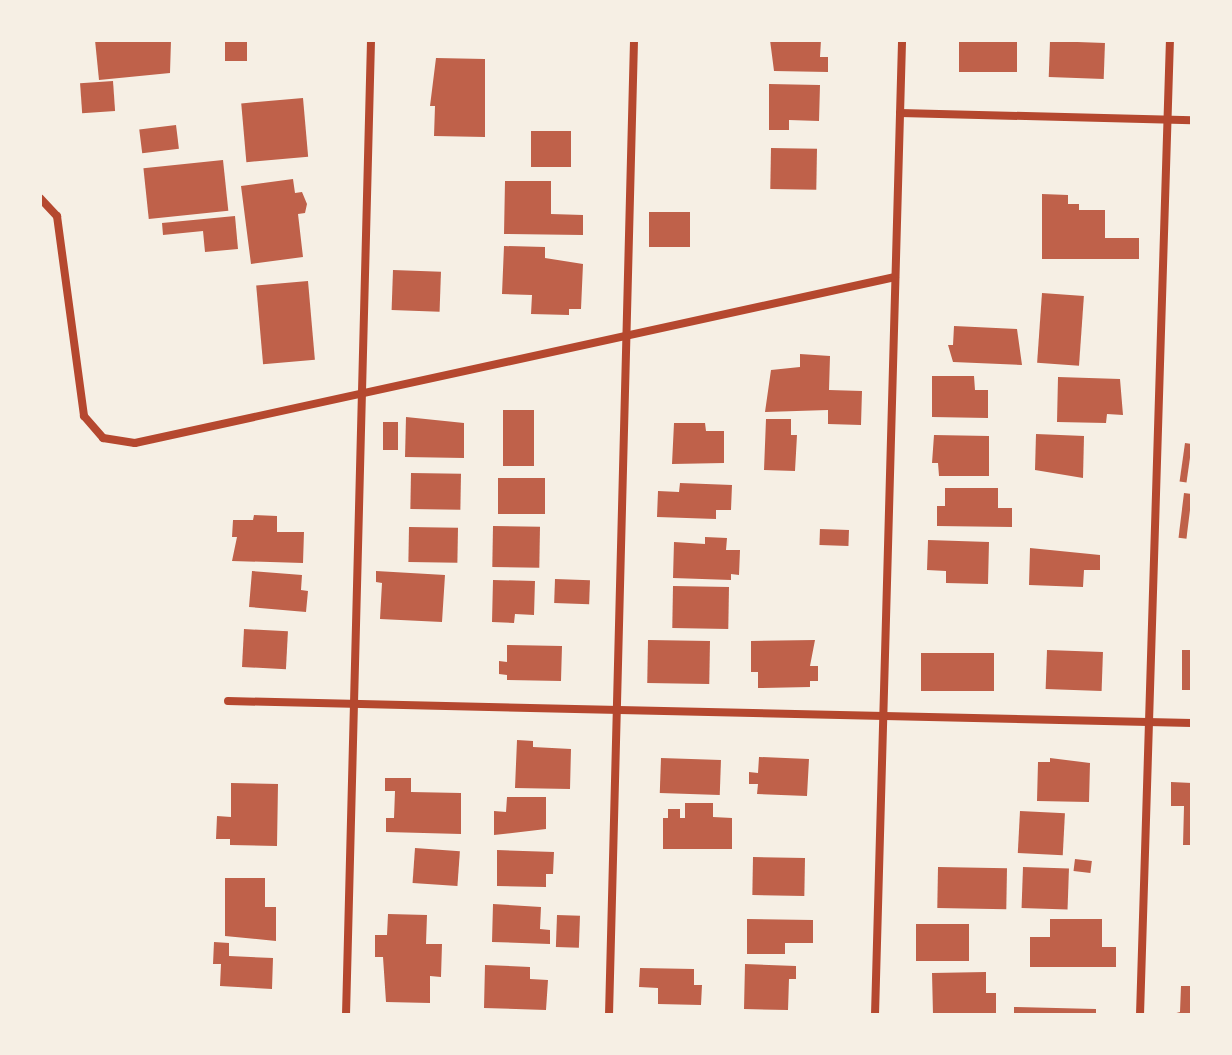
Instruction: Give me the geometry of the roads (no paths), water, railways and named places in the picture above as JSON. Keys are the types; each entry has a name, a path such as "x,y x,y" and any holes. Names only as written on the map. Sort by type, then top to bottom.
{"street":[{"path":"346,1015 371,40"},
{"path":"609,1015 634,40"},
{"path":"875,1015 902,40"},
{"path":"1140,1015 1170,40"},
{"path":"900,113 1192,120"},
{"path":"40,198 57,216 84,416 103,438 135,443 895,277"},
{"path":"228,701 1192,723"}]}
